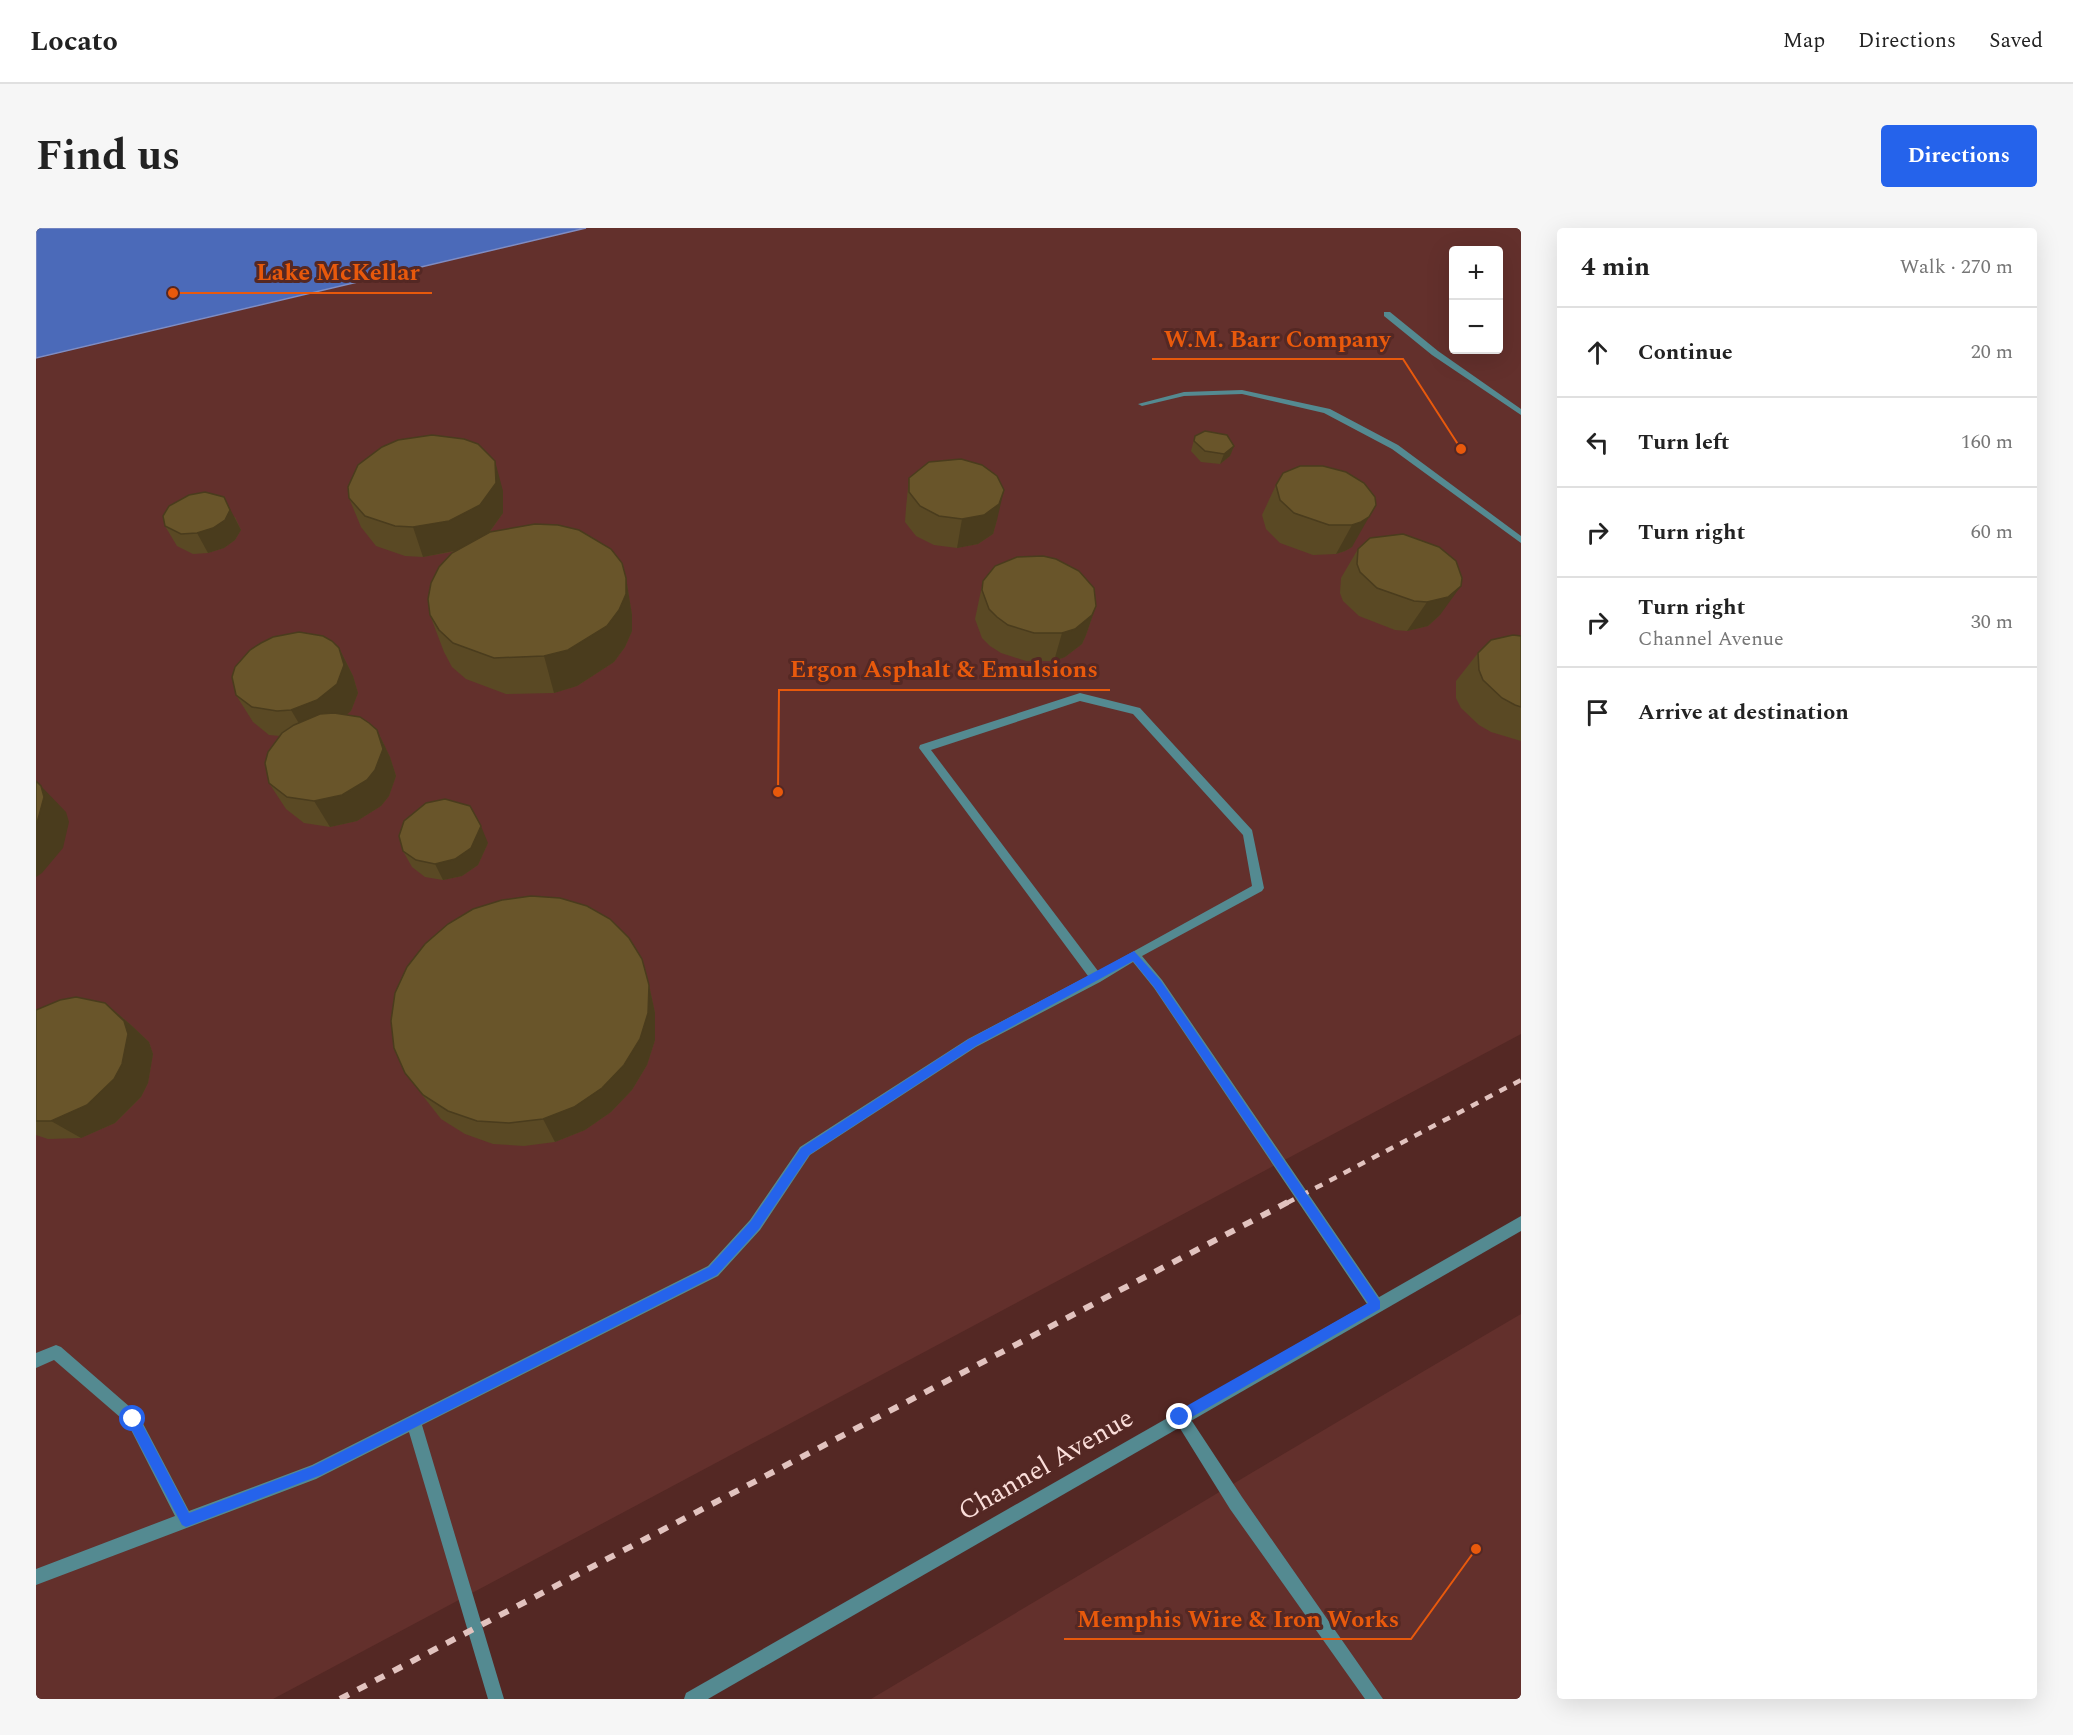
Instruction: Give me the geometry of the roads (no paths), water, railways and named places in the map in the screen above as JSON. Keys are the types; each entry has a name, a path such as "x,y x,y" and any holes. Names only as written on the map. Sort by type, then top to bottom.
{"street":[{"path":"1387,314 1521,413"},
{"path":"1142,404 1184,394 1242,392 1327,411 1395,447 1521,540"},
{"path":"36,1577 316,1471 713,1271 755,1225 805,1151 972,1043 1096,978 1258,888 1248,833 1136,711 1080,697 924,748 1096,978"},
{"path":"1134,955 1158,984 1376,1305"},
{"name":"Channel Avenue","path":"692,1699 1521,1223"},
{"path":"36,1361 56,1352 133,1419 186,1521"},
{"path":"1180,1417 1236,1503 1375,1699"},
{"path":"414,1423 496,1699"}],"water":[{"path":"36,228 586,228 36,358"}],"railway":[{"path":"1287,1203 1521,1080"},
{"path":"340,1699 1290,1201"}],"place":[{"name":"Lake McKellar","path":"173,293"},
{"name":"W.M. Barr Company","path":"1461,449"},
{"name":"Ergon Asphalt & Emulsions","path":"778,792"},
{"name":"Memphis Wire & Iron Works","path":"1476,1549"}]}
